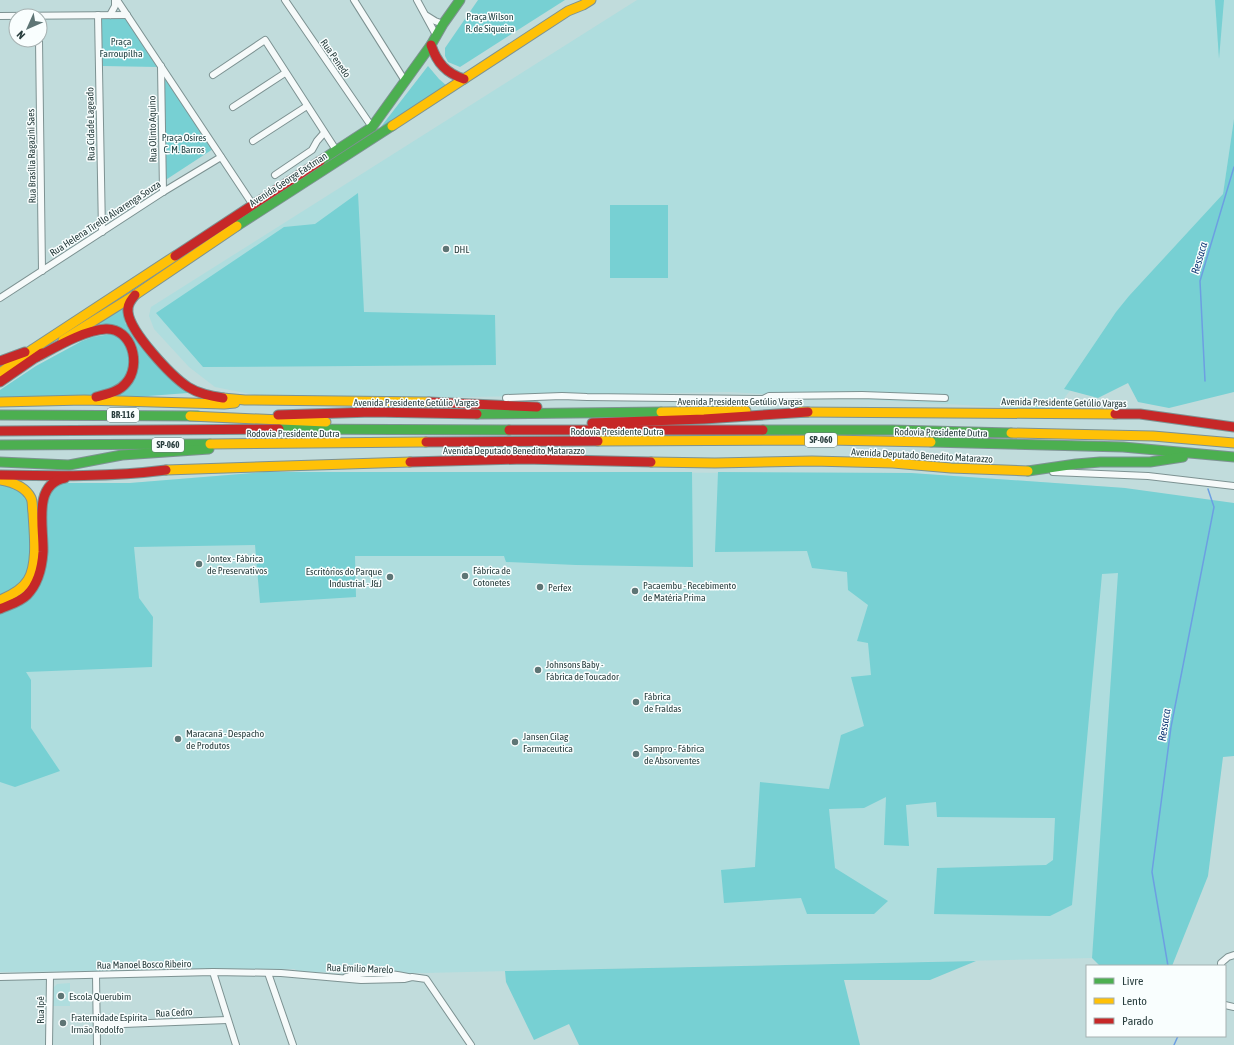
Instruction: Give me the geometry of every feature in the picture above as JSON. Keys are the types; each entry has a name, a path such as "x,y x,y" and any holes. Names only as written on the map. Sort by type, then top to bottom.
{"main road":[{"name":"Avenida George Eastman","path":"1,378 35,353 372,126 431,45 443,24 460,0"},
{"path":"568,11 578,0"},
{"name":"Avenida George Eastman","path":"35,353 135,295 251,216 568,11 584,5 591,0"},
{"path":"431,45 436,59 443,68 453,75 464,79"},
{"path":"135,295 129,303 127,312 132,326 176,378 189,388 214,396 245,400 452,402 547,408 563,413"},
{"path":"0,361 35,353 102,329 114,330 123,334 133,354 130,377 115,392 84,400"},
{"path":"0,402 84,400 224,404 283,400"},
{"name":"Avenida Presidente Getúlio Vargas","path":"246,416 372,412 1080,412 1140,414 1234,427"},
{"path":"514,430 583,423 704,419 808,412"},
{"name":"Rodovia Presidente Dutra","path":"0,415 246,416"},
{"path":"190,416 328,422 383,429"},
{"path":"0,423 95,422 133,430"},
{"name":"Rodovia Presidente Dutra","path":"0,431 383,429 900,430 1153,436 1234,443"},
{"name":"Rodovia Presidente Dutra","path":"0,445 828,440 1123,447 1234,457"},
{"path":"0,462 69,465 122,455 201,449 286,448 336,444"},
{"name":"Avenida Deputado Benedito Matarazzo","path":"0,475 82,476 136,474 173,469 524,459 708,463 812,461 1028,471 1100,462 1150,462 1202,454"},
{"path":"0,609 13,604 28,594 38,577 43,561 41,522 42,503 47,489 56,479 82,476"},
{"path":"0,480 14,482 26,490 32,499 33,563 27,580 16,591 0,600"}],"street":[{"path":"116,0 253,205"},
{"path":"110,15 115,6 116,0"},
{"name":"Rua Penedo","path":"286,0 372,126"},
{"path":"354,0 405,81"},
{"path":"416,0 426,14 436,35"},
{"path":"426,14 435,21 443,24"},
{"path":"48,16 127,15"},
{"name":"Rua Cidade Lageado","path":"98,16 102,232"},
{"path":"213,75 265,40 336,150"},
{"name":"Rua Brasília Ragazini Saes","path":"39,48 42,271"},
{"name":"Rua Olinto Aquino","path":"161,66 163,192"},
{"path":"233,107 285,73"},
{"path":"253,141 307,106"},
{"path":"275,175 312,150 324,133"},
{"name":"Rua Helena Tirello Alvarenga Souza","path":"0,298 163,192 221,157"},
{"path":"506,398 562,396 756,399 769,396 862,395 945,398"},
{"path":"1028,471 1148,476 1234,486"},
{"path":"1221,965 1221,963 1228,957 1234,955"},
{"path":"213,972 236,1045"},
{"name":"Rua Emilio Marelo","path":"213,972 280,973 343,978 374,977 404,979 412,977 426,979 471,1045"},
{"name":"Rua Manoel Bosco Ribeiro","path":"0,977 213,972"},
{"path":"268,973 293,1045"},
{"path":"96,975 97,1045"},
{"name":"Rua Ipê","path":"49,1045 50,976"},
{"name":"Rua Cedro","path":"97,1025 227,1020"}],"shaded area":[{"path":"637,0 1234,0 1234,119 1223,194 1055,410 729,392 363,399 270,398 215,387 189,367 154,329 149,316 151,307"},
{"path":"264,472 911,473 1125,488 1092,958 424,973 297,972 295,969 0,972 0,612 105,483 130,483"},
{"name":"Escola Querubim","path":"70,983 70,1006 52,1006 53,988 57,984"}],"green space":[{"name":"Praça Wilson R. de Siqueira","path":"478,0 565,0 460,67 448,62 445,56 445,48"},
{"path":"1215,0 1224,0 1219,59"},
{"name":"Praça Farroupilha","path":"101,18 125,18 158,67 102,66"},
{"path":"428,66 447,86 380,128"},
{"name":"Praça Osires C. M. Barros","path":"164,76 213,149 164,181"},
{"path":"1234,119 1234,392 1169,408 1138,402 1128,383 1098,398 1064,389 1116,312 1129,296 1223,194"},
{"path":"358,193 364,312 495,315 496,365 203,367 156,313 284,227 315,224"},
{"path":"610,205 668,205 668,278 610,278"},
{"path":"123,305 125,323 188,393 109,399 138,366 117,326 93,323"},
{"path":"111,334 117,335 126,345 130,364 125,379 113,389 87,397 0,399 0,390 36,366 82,341 93,337"},
{"path":"264,472 692,472 693,567 506,562 504,556 355,556 356,597 260,603 255,545 134,547 139,598 153,617 152,667 26,672 31,680 31,728 60,771 15,787 0,782 0,612 31,596 46,504 51,490 60,483 130,483"},
{"path":"718,472 911,473 1125,488 1234,503 1234,756 1223,757 1208,876 1172,965 1099,965 1092,958 1118,573 1102,574 1072,905 1050,916 934,914 937,868 1046,865 1053,860 1055,818 937,817 936,802 906,805 909,846 884,845 886,797 864,808 829,809 835,868 888,901 874,914 807,914 801,898 724,903 721,870 755,867 760,782 829,789 841,735 864,726 851,677 871,675 868,643 857,641 868,605 848,590 847,572 812,568 807,551 715,552"},
{"path":"0,483 13,485 29,499 30,563 25,579 0,597"},
{"path":"976,961 930,980 844,980 860,1045 579,1045 569,1024 534,1040 506,982 505,971"}],"waterway":[{"name":"Ressaca","path":"1205,381 1200,281 1234,167"},
{"name":"Ressaca","path":"1168,965 1152,872 1171,727 1214,507 1208,489"},
{"name":"Ressaca","path":"1174,1045 1178,1037"}],"traffic: fast":[{"path":"320,161 372,127 431,45 443,24 460,0"},
{"path":"237,226 392,126"},
{"path":"477,414 661,412"},
{"path":"0,415 198,416"},
{"path":"279,429 509,430"},
{"path":"763,430 892,430 1011,433"},
{"path":"931,442 1123,447 1234,457"},
{"path":"0,445 210,444"},
{"path":"0,462 69,465 122,455 209,449"},
{"path":"1028,471 1076,464 1100,462 1150,462 1183,457"}],"traffic: slow":[{"path":"392,126 568,11 591,0"},
{"path":"63,340 135,295 237,226"},
{"path":"0,373 33,349 175,256"},
{"path":"223,398 245,400 429,402"},
{"path":"0,402 84,400 224,404 235,403"},
{"path":"661,412 746,411"},
{"path":"800,412 1115,414"},
{"path":"190,416 326,422"},
{"path":"1011,433 1153,436 1234,443"},
{"path":"598,441 828,440 931,442"},
{"path":"210,444 426,442"},
{"path":"651,462 715,463 812,461 893,463 951,468 1028,471"},
{"path":"166,470 410,462"},
{"path":"0,480 18,485 25,490 31,498 35,548 33,565 28,580 19,590 0,600"}],"traffic: jam":[{"path":"431,45 439,62 452,74 464,79"},
{"path":"175,256 320,161"},
{"path":"135,295 128,307 130,321 152,353 188,387 201,393 223,398"},
{"path":"37,357 89,332 106,329 115,330 122,334 128,341 134,358 131,375 120,389 96,397"},
{"path":"0,361 25,352"},
{"path":"0,382 42,353"},
{"path":"429,402 537,407"},
{"path":"278,415 372,412 477,414"},
{"path":"592,423 704,419 808,412"},
{"path":"1115,414 1140,414 1234,427"},
{"path":"0,431 279,429"},
{"path":"509,430 763,430"},
{"path":"426,442 598,441"},
{"path":"410,462 524,459 651,462"},
{"path":"0,475 104,475 166,470"},
{"path":"0,609 21,600 31,591 37,581 42,564 42,508 44,498 48,489 55,482 65,478"}],"place":[{"name":"DHL","path":"446,249"},
{"name":"Jontex - Fábrica de Preservativos","path":"199,564"},
{"name":"Fábrica de Cotonetes","path":"465,576"},
{"name":"Escritórios do Parque Industrial - J&J","path":"390,577"},
{"name":"Perfex","path":"540,587"},
{"name":"Pacaembu - Recebimento de Matéria Prima","path":"635,591"},
{"name":"Johnsons Baby - Fábrica de Toucador","path":"538,670"},
{"name":"Fábrica de Fraldas","path":"636,702"},
{"name":"Maracanã - Despacho de Produtos","path":"178,739"},
{"name":"Jansen Cilag Farmaceutica","path":"515,742"},
{"name":"Sampro - Fábrica de Absorventes","path":"636,754"},
{"name":"Escola Querubim","path":"61,996"},
{"name":"Fraternidade Espírita Irmão Rodolfo","path":"63,1023"}]}
